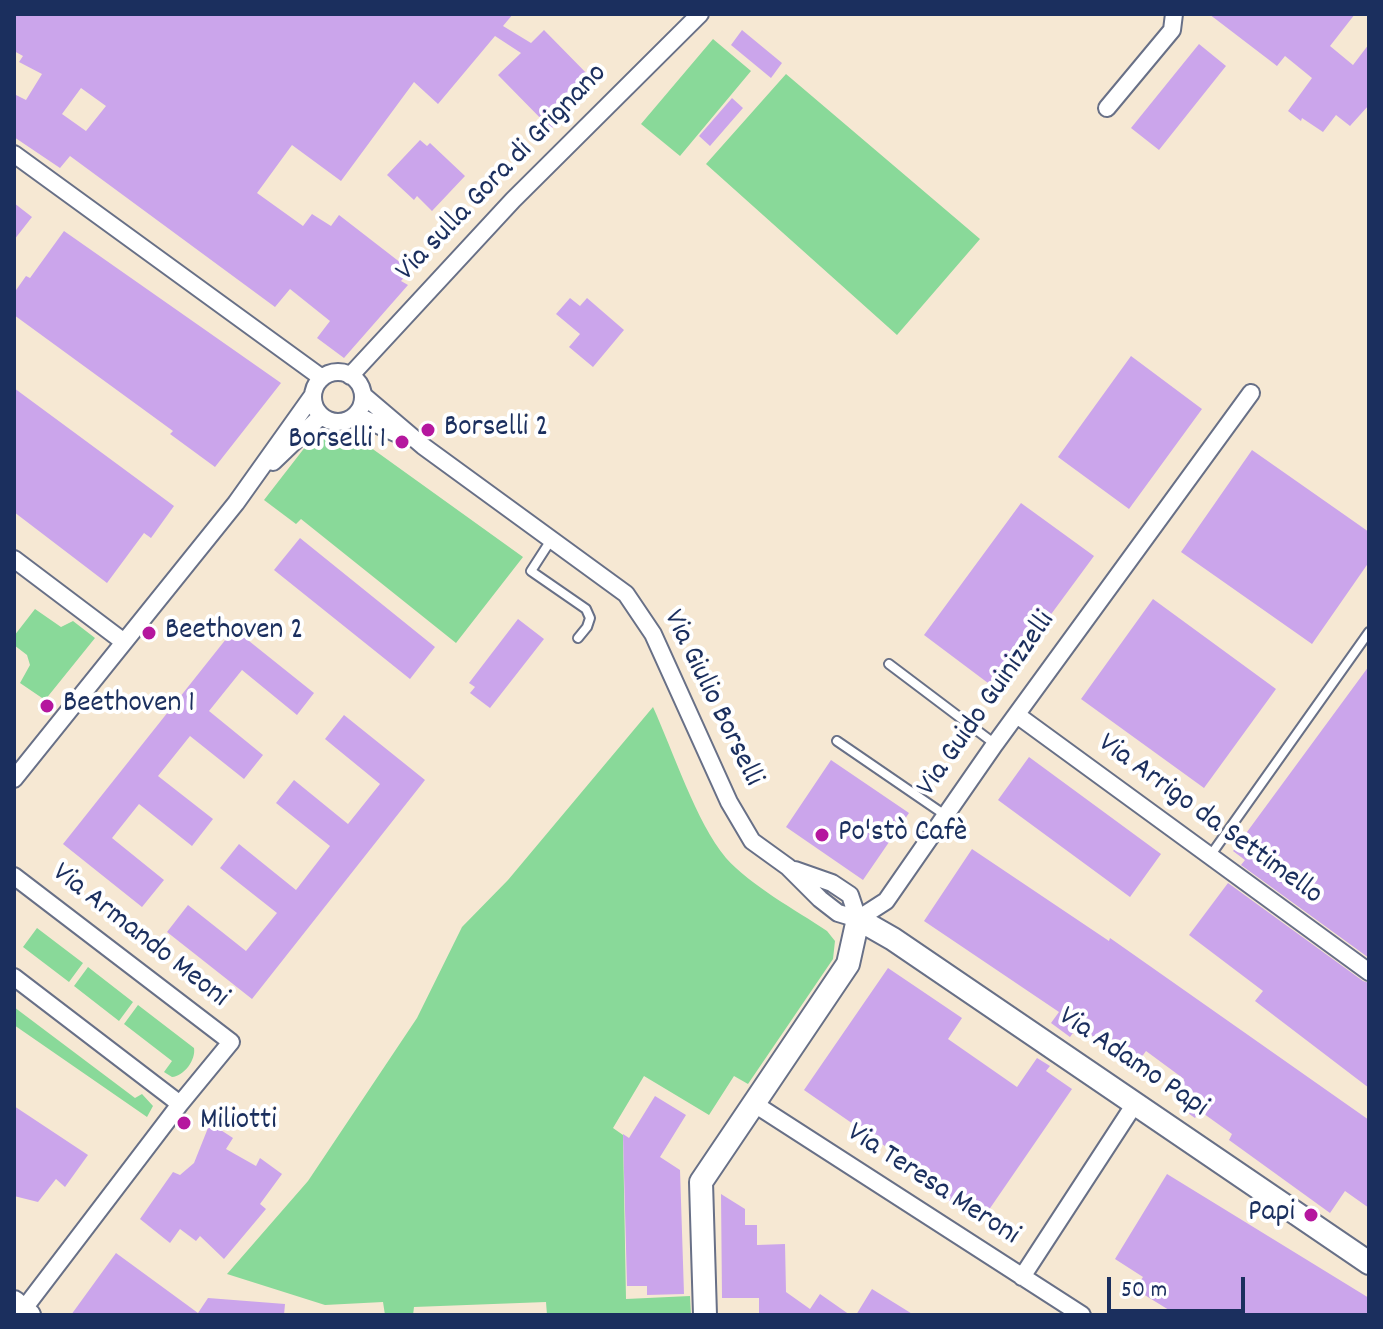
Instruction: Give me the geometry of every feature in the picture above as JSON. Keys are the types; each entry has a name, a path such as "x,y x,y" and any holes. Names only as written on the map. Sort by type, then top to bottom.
{"street":[{"name":"Via sulla Gora di Grignano","path":"350,376 513,200 700,14"},
{"path":"1107,108 1172,30 1174,14"},
{"path":"14,154 322,378"},
{"path":"14,779 245,491 322,378 332,373 350,376 359,384 363,395 361,408 356,415 336,422 321,416 313,395"},
{"name":"Via Guido Guinizzelli","path":"858,919 886,901 995,744 1251,393"},
{"name":"Via Giulio Borselli","path":"363,395 423,446 626,594 653,634 736,815 752,841 788,867 832,883 850,895 858,919"},
{"name":"Via Giulio Borselli","path":"356,415 423,446"},
{"path":"245,491 321,416"},
{"path":"14,559 124,642"},
{"name":"Via Arrigo da Settimello","path":"1017,715 1369,972"},
{"name":"Via Armando Meoni","path":"14,876 231,1042 180,1104"},
{"path":"705,1315 701,1182 848,964 858,919"},
{"name":"Via Adamo Papi","path":"858,919 893,939 1136,1102 1369,1263"},
{"path":"14,977 180,1104 22,1309"},
{"path":"1022,1277 1136,1102"},
{"name":"Via Teresa Meroni","path":"753,1103 1082,1315"}],"lane":[{"path":"551,539 531,571 586,609 590,618 578,638"},
{"path":"1210,856 1369,632"},
{"path":"889,664 995,744"},
{"path":"837,741 946,816"}],"green space":[{"path":"713,39 751,71 680,156 641,124"},
{"path":"786,74 980,239 897,335 706,164"},
{"path":"356,437 523,557 456,643 301,519 296,524 264,500 309,442"},
{"path":"35,609 61,627 73,621 95,638 45,700 20,683 30,665 27,655 14,645 14,636"},
{"path":"653,707 695,806 726,858 761,888 827,931 835,941 833,959 748,1084 734,1076 709,1115 644,1076 613,1128 623,1135 626,1299 690,1296 691,1315 547,1315 546,1302 414,1307 413,1315 385,1315 383,1302 325,1305 227,1274 308,1181 417,1018 462,927 508,880"},
{"path":"37,928 83,963 69,982 23,947"},
{"path":"88,967 133,1002 119,1021 74,986"},
{"path":"138,1005 194,1048 191,1062 181,1074 172,1077 164,1072 172,1061 124,1024"},
{"path":"14,1007 135,1098 142,1094 153,1106 147,1117 14,1025"}],"building":[{"path":"14,14 513,14 503,26 531,43 544,30 597,84 551,129 498,75 521,53 495,36 438,104 414,82 341,181 292,145 257,193 303,226 312,214 331,226 339,215 410,270 401,281 408,285 344,358 317,338 330,321 290,289 275,307 70,156 60,168 14,137 14,94 26,100 42,74 19,62 23,56 14,51","holes":["81,88 106,106 86,131 62,114"]},
{"path":"1209,14 1355,14 1330,46 1353,65 1369,44 1369,105 1350,126 1336,115 1323,132 1302,118 1301,121 1288,111 1312,78 1285,56 1277,66"},
{"path":"742,30 782,63 771,78 731,45"},
{"path":"1199,44 1226,66 1159,150 1131,128"},
{"path":"732,98 743,108 710,146 699,136"},
{"path":"420,140 427,146 430,143 465,176 432,211 417,196 414,200 387,175"},
{"path":"14,203 32,217 14,240"},
{"path":"64,231 281,383 215,467 170,434 173,431 14,315 14,293 26,276 30,278"},
{"path":"570,298 580,306 587,298 624,330 593,367 569,347 580,334 556,314"},
{"path":"1131,356 1202,409 1129,509 1058,457"},
{"path":"14,388 174,506 151,538 144,533 107,583 14,512"},
{"path":"1252,450 1369,532 1369,562 1312,644 1181,552"},
{"path":"1021,503 1094,556 996,689 924,635"},
{"path":"300,538 435,647 410,679 274,570"},
{"path":"1153,599 1276,689 1204,788 1081,699"},
{"path":"518,619 544,639 490,708 470,693 475,687 469,683"},
{"path":"234,629 314,693 297,715 242,670 209,711 263,755 244,779 190,736 158,776 213,819 192,846 139,804 112,838 164,880 142,907 63,844"},
{"path":"1369,666 1369,958 1241,865 1245,860 1233,851"},
{"path":"344,715 425,780 252,999 167,932 188,905 246,951 277,913 220,868 239,844 296,890 330,846 276,803 294,780 348,824 380,784 325,739"},
{"path":"1029,757 1161,854 1130,897 998,800"},
{"path":"831,760 909,813 863,880 786,827"},
{"path":"972,849 1109,941 1110,938 1369,1120 1369,1208 1345,1191 1330,1213 1229,1140 1232,1134 1200,1111 1195,1118 1182,1109 1191,1096 1179,1087 1184,1079 1146,1051 1141,1058 1123,1046 1118,1054 1078,1026 1070,1037 1051,1023 1059,1012 924,921"},
{"path":"1228,883 1369,983 1369,1088 1255,1001 1263,991 1189,935"},
{"path":"888,968 962,1018 948,1039 1017,1087 1037,1058 1050,1066 1046,1071 1072,1089 984,1217 959,1200 955,1205 942,1196 947,1189 804,1090"},
{"path":"655,1096 686,1115 660,1157 680,1170 684,1294 647,1295 647,1286 627,1286 623,1134 629,1138"},
{"path":"14,1106 88,1155 65,1187 56,1179 38,1202 14,1196"},
{"path":"210,1123 233,1138 226,1149 256,1166 260,1158 282,1174 260,1204 266,1209 224,1259 200,1236 196,1241 180,1229 170,1243 140,1219 173,1172 180,1175 194,1163"},
{"path":"1167,1174 1369,1298 1369,1315 1177,1315 1135,1289 1143,1277 1115,1259"},
{"path":"721,1194 745,1209 745,1225 757,1225 757,1245 785,1244 786,1292 810,1309 820,1294 850,1315 759,1315 759,1298 722,1298"},
{"path":"116,1253 198,1313 208,1298 285,1304 284,1315 71,1315"},
{"path":"872,1289 914,1315 856,1315"}],"place":[{"name":"Borselli 2","path":"428,430"},
{"name":"Borselli 1","path":"402,442"},
{"name":"Beethoven 2","path":"149,633"},
{"name":"Beethoven 1","path":"47,706"},
{"name":"Po'stò Cafè","path":"822,835"},
{"name":"Miliotti","path":"184,1123"},
{"name":"Papi","path":"1311,1215"}]}
